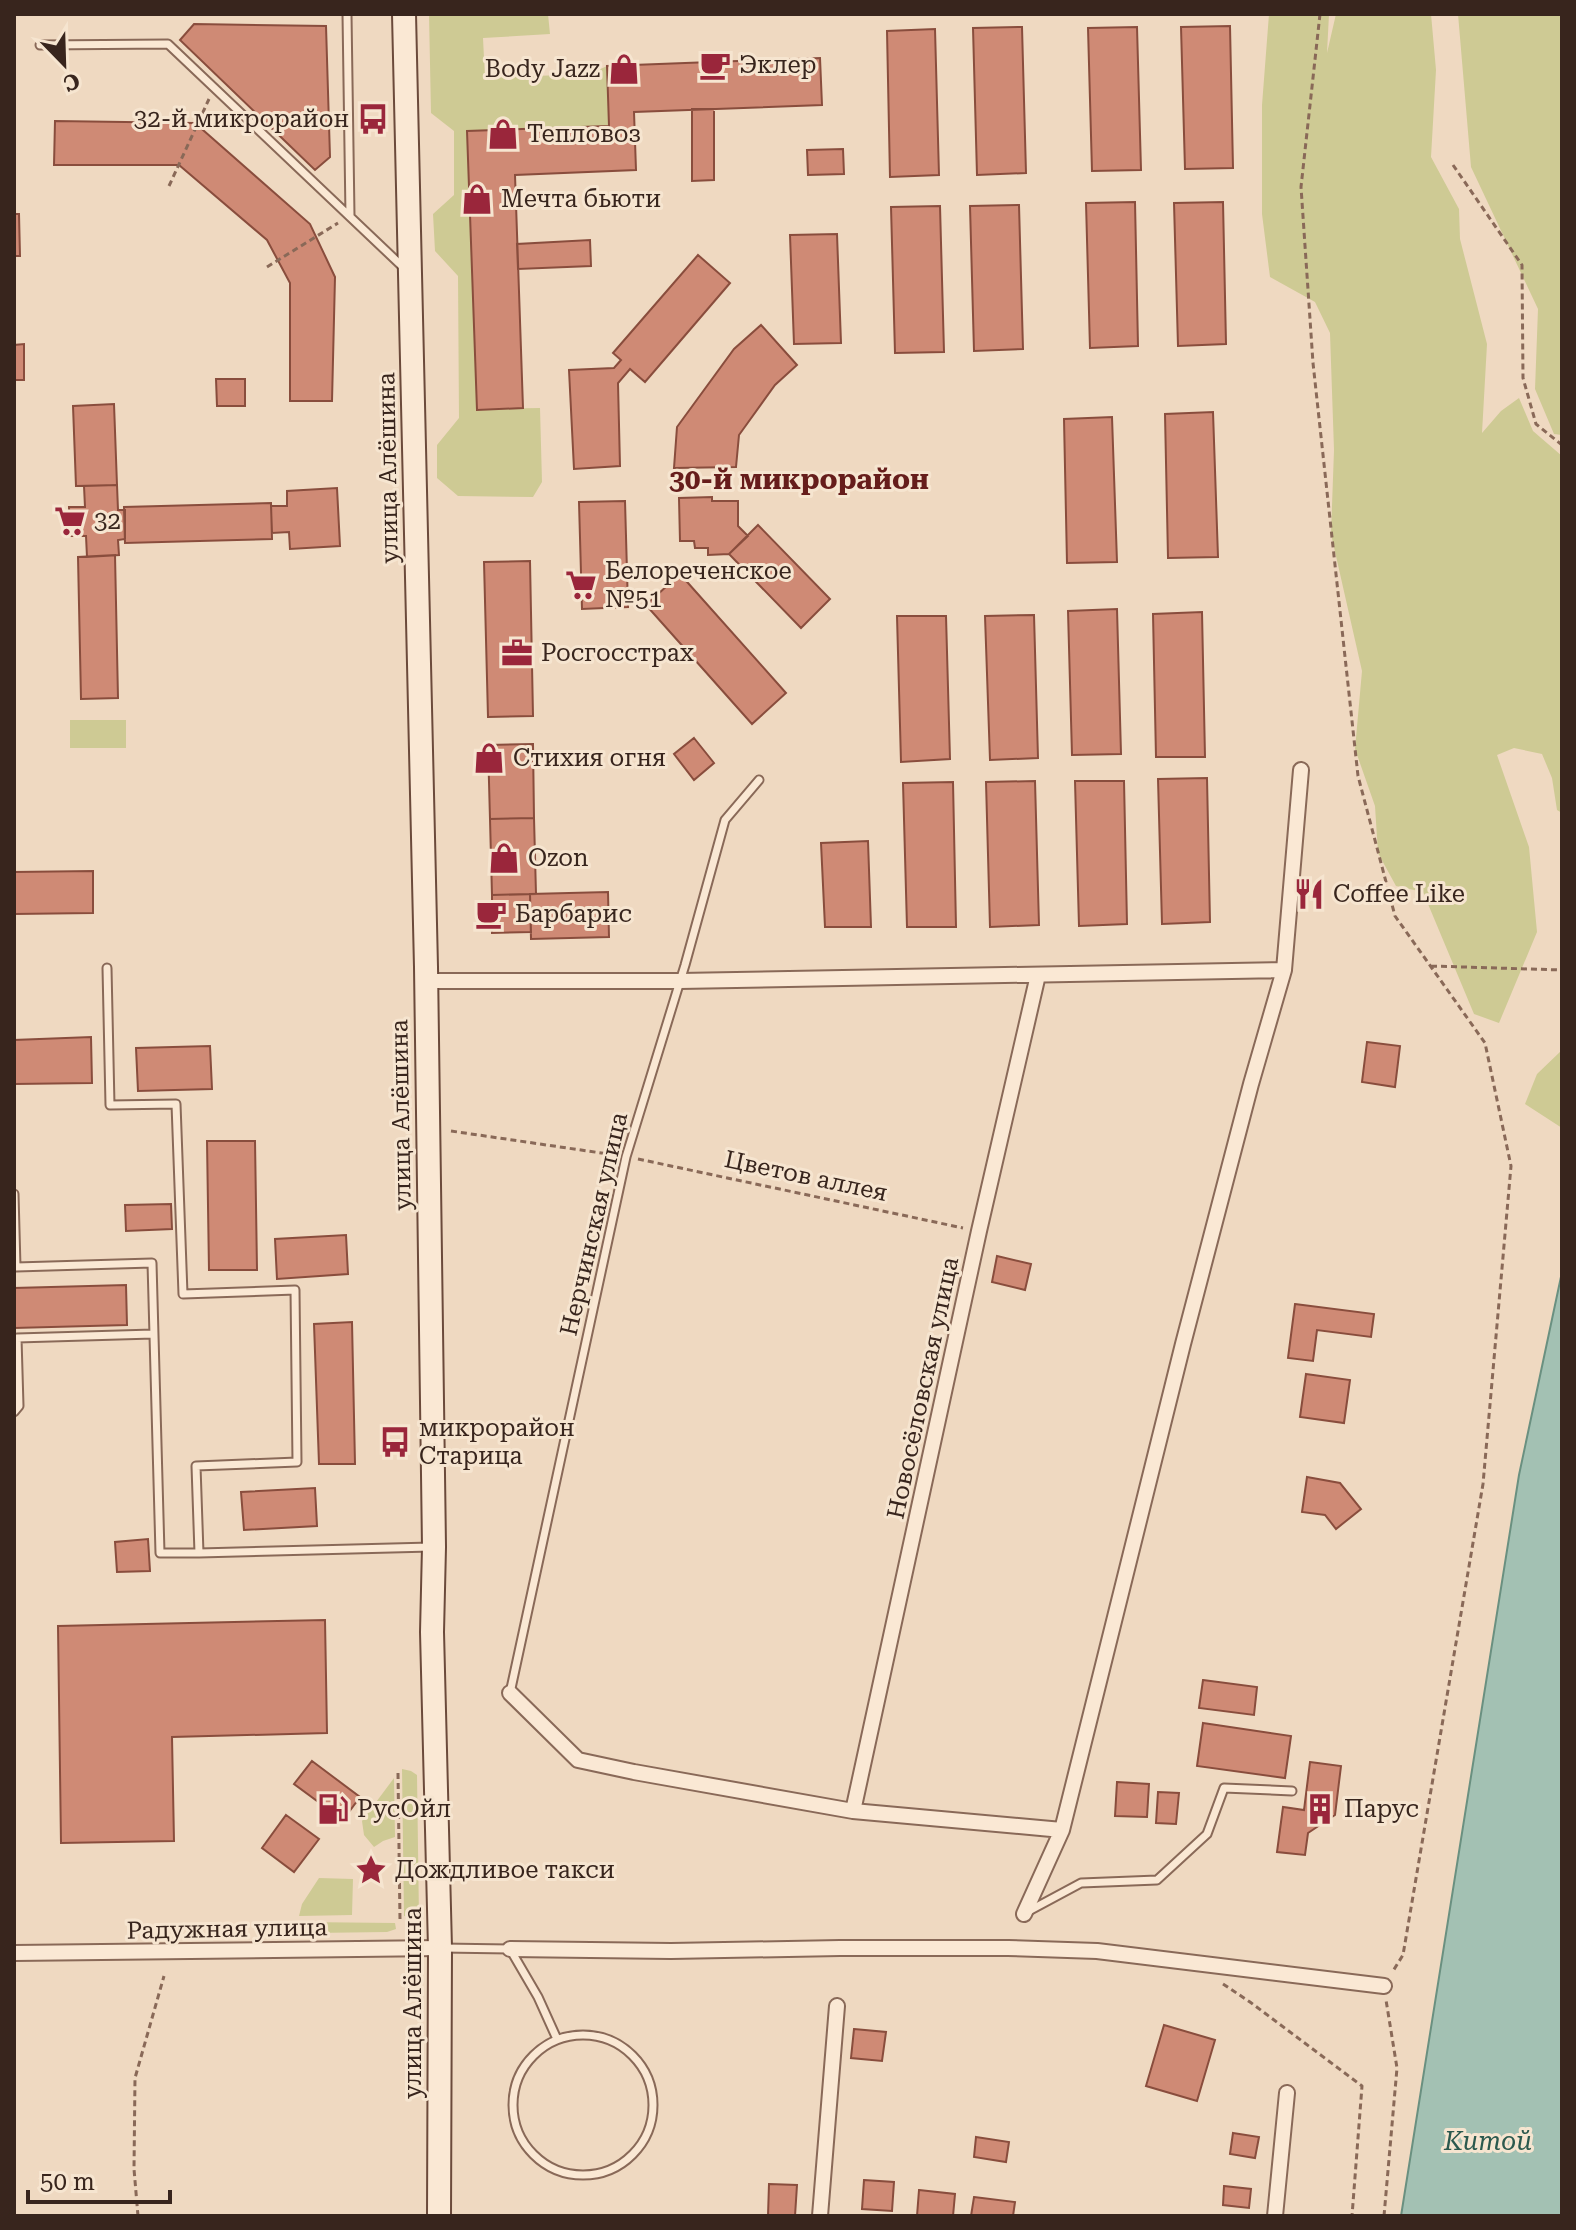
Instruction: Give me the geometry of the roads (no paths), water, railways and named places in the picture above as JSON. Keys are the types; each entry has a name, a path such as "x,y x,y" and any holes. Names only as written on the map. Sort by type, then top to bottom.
{"street":[{"name":"улица Алёшина","path":"404,14 426,981 434,1547 432,1632 440,1948 439,2216"},
{"path":"1024,1914 1062,1830 1183,1344 1284,970 1301,770"},
{"path":"426,981 680,981 1284,970"},
{"name":"Новосёловская улица","path":"853,1811 1038,975"},
{"path":"510,1693 578,1760 853,1811 1062,1830"},
{"name":"Радужная улица","path":"14,1953 440,1948"},
{"path":"510,1949 1008,1948 1097,1951 1384,1986"},
{"path":"820,2216 837,2006"},
{"path":"1275,2216 1287,2093"}],"lane":[{"path":"347,14 350,216"},
{"path":"40,45 168,44 411,274"},
{"name":"Нерчинская улица","path":"510,1693 626,1157 725,820 759,780"},
{"path":"107,968 110,1105 176,1104 183,1294 295,1290 297,1462 196,1466 199,1553"},
{"path":"14,1194 15,1267 152,1263 160,1553 434,1547"},
{"path":"14,1412 19,1406 16,1338 153,1334"},
{"path":"1024,1914 1081,1883 1157,1880 1207,1834 1224,1788 1292,1791"},
{"path":"440,1948 510,1949 538,1997 557,2039"},
{"path":"579,2034 601,2037 621,2046 638,2061 649,2080 653,2102 651,2123 641,2143 626,2160 607,2171 583,2175 559,2171 538,2159 522,2141 517,2129 513,2118 513,2093 521,2070 537,2051 557,2039 579,2034"}],"water":[{"name":"Китой","path":"1562,1272 1562,2216 1401,2216 1519,1475"}],"place":[{"name":"Эклер","path":"715,65"},
{"name":"Body Jazz","path":"624,69"},
{"name":"32-й микрорайон","path":"373,119"},
{"name":"Тепловоз","path":"503,134"},
{"name":"Мечта бьюти","path":"477,199"},
{"name":"32","path":"70,521"},
{"name":"Белореченское №51","path":"581,585"},
{"name":"Росгосстрах","path":"517,653"},
{"name":"Стихия огня","path":"489,758"},
{"name":"Ozon","path":"504,858"},
{"name":"Coffee Like","path":"1309,894"},
{"name":"Барбарис","path":"491,914"},
{"name":"микрорайон Старица","path":"395,1442"},
{"name":"РусОйл","path":"333,1809"},
{"name":"Парус","path":"1320,1809"},
{"name":"Дождливое такси","path":"371,1870"}],"district":[{"name":"30-й микрорайон","path":"799,479"}]}
